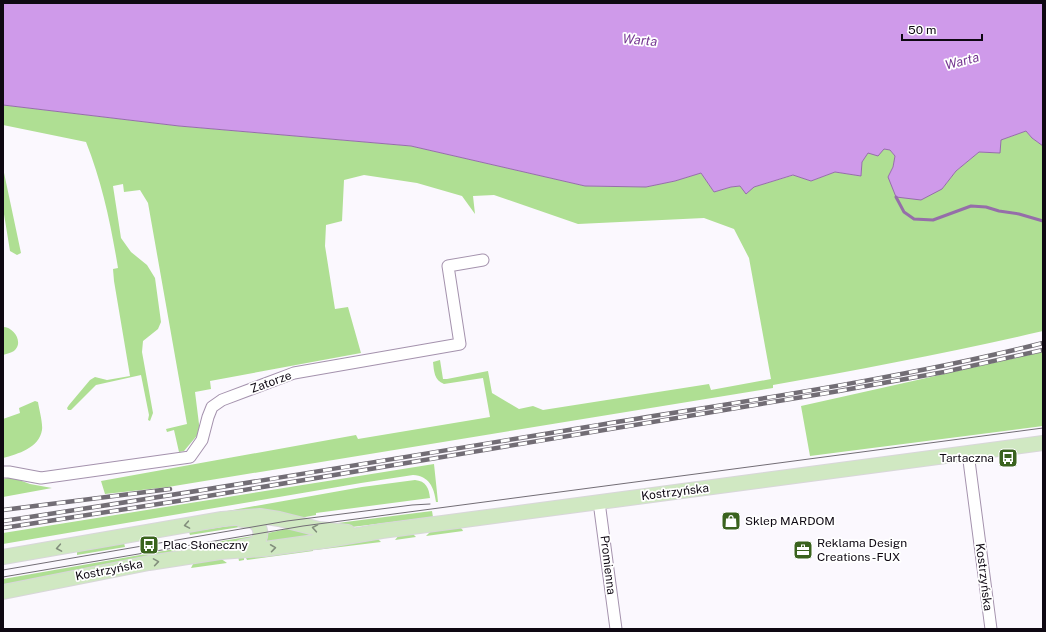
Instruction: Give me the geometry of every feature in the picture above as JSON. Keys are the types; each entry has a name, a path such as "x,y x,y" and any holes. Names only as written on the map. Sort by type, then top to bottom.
{"main road":[{"name":"Kostrzyńska","path":"3,557 222,519 260,516 279,519 308,527 335,531 366,532 1042,444"},
{"path":"220,552 252,545 258,541 261,534 259,526 252,521 222,519"},
{"name":"Kostrzyńska","path":"3,592 142,564 220,552 273,548 382,530"}],"street":[{"name":"Zatorze","path":"3,472 41,478 190,457 202,440 212,408 222,400 294,372 460,344 448,266 483,260"},
{"name":"Kostrzyńska","path":"968,453 990,629"},
{"name":"Promienna","path":"599,502 616,629"}],"green space":[{"path":"3,105 179,126 411,146 585,186 646,187 675,181 701,173 714,192 731,187 754,187 794,175 811,181 835,172 861,176 862,162 868,153 884,149 890,150 895,156 893,167 888,177 942,189 956,171 979,152 999,153 1001,140 1026,131 1032,138 1043,146 1043,331 908,360 773,385 773,388 168,487 105,494 101,481 356,435 358,439 490,417 483,378 444,384 436,378 434,369 433,362 440,360 443,379 488,371 492,393 519,409 533,406 543,410 709,384 711,390 771,379 749,258 734,229 704,218 578,224 494,195 473,196 475,214 462,196 417,183 364,175 344,180 342,221 326,225 325,246 335,309 348,307 361,353 210,381 211,389 195,392 200,432 184,451 179,452 174,430 167,432 166,429 187,424 148,203 140,190 124,192 123,184 113,186 121,238 131,252 147,265 155,278 161,322 158,329 143,341 142,352 153,413 150,421 148,420 149,415 141,375 96,385 71,410 68,410 67,408 69,405 90,380 95,377 107,380 130,376 114,281 113,269 118,268 109,220 97,173 86,142 3,125"},
{"path":"3,168 21,253 17,255 10,251 3,208"},
{"path":"3,327 15,333 18,345 12,352 3,355"},
{"path":"1043,352 1043,426 810,456 801,406"},
{"path":"35,401 38,402 42,427 40,436 32,446 27,449 3,458 3,419 20,413 19,408"},
{"path":"992,457 992,462 974,464 977,459"},
{"path":"434,464 438,502 436,502 430,483 423,478 413,475 3,544 3,533"},
{"path":"11,477 30,484 52,488 3,497 3,479"},
{"path":"415,480 424,483 429,491 430,498 316,513 316,515 300,518 227,512 362,487"},
{"path":"432,511 433,517 352,527 322,525"},
{"path":"242,524 240,527 190,535 189,532"},
{"path":"459,527 463,531 426,536 430,532"},
{"path":"287,529 321,535 266,543 268,533"},
{"path":"412,533 416,537 395,540 399,535"},
{"path":"253,536 247,541 192,549 191,546"},
{"path":"377,538 381,542 316,550 313,549 313,551 247,560 244,558 244,560 239,561 238,556"},
{"path":"124,543 125,547 77,555 77,551"},
{"path":"180,548 181,551 3,585 3,579"},
{"path":"220,558 227,563 191,568 194,562"}],"water":[{"name":"Warta","path":"3,3 1043,3 1043,146 1032,138 1026,131 1001,140 1000,153 979,152 956,171 942,189 921,200 896,197 888,177 893,167 895,156 890,150 884,149 878,156 868,153 862,162 861,176 835,172 811,181 793,175 754,187 746,194 740,186 714,192 701,173 675,181 646,187 585,186 411,146 179,126 3,105"}],"waterway":[{"path":"896,197 904,212 914,219 933,220 971,206 986,207 1043,221"}],"tram line":[{"path":"3,577 303,526 1043,428"},
{"path":"3,570 287,521 430,504"}],"railway":[{"path":"3,521 229,486 825,388 989,356 1043,343"},
{"path":"3,528 178,501 839,391 944,372 1043,350"},
{"path":"3,510 170,489"}],"place":[{"name":"Tartaczna","path":"1008,458"},
{"name":"Sklep MARDOM","path":"731,521"},
{"name":"Plac Słoneczny","path":"149,545"},
{"name":"Reklama Design Creations -FUX","path":"803,550"}]}
